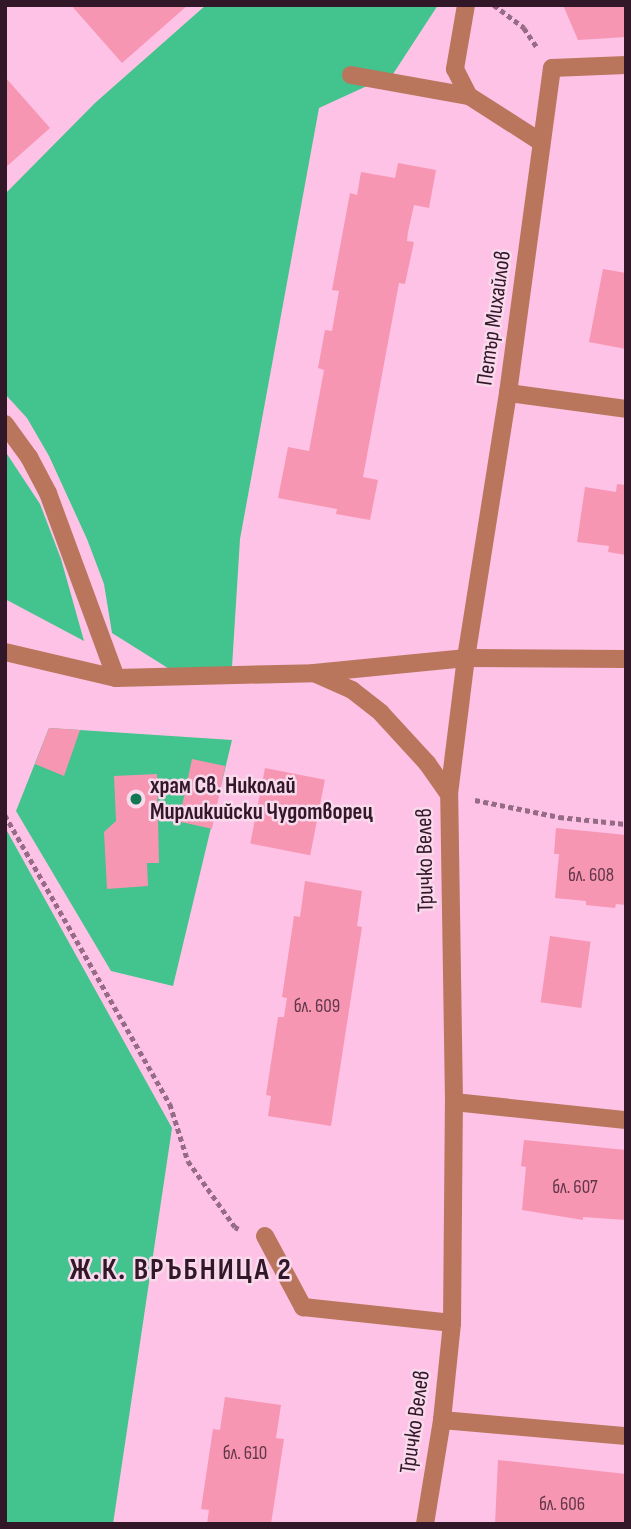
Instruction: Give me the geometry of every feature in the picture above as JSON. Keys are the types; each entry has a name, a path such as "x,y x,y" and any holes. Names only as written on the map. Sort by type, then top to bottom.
{"street":[{"path":"466,5 455,69 470,96"},
{"path":"552,68 626,65"},
{"name":"Петър Михайлов","path":"466,658 508,393 552,68"},
{"path":"351,75 470,96 541,142"},
{"path":"508,393 626,409"},
{"path":"5,424 29,457 48,493 116,678"},
{"path":"7,657 116,678 314,673 466,658 626,659"},
{"name":"Тричко Велев","path":"425,1524 442,1420 452,1323 454,1102 449,794 466,658"},
{"path":"314,673 352,690 381,713 427,762 449,794"},
{"path":"454,1102 626,1120"},
{"path":"265,1237 303,1307 452,1323"},
{"path":"442,1420 626,1437"}],"path":[{"path":"494,5 524,28 552,68"},
{"path":"449,794 559,817 626,824"},
{"path":"5,815 170,1104 188,1161 234,1227 265,1237"}],"green space":[{"path":"206,5 438,5 393,74 319,108 240,539 232,667 179,675 112,633 104,584 87,539 49,456 27,418 5,394 5,194 95,103"},
{"path":"5,451 40,504 61,559 84,641 5,599"},
{"path":"49,728 232,740 173,986 111,971 16,811"},
{"path":"7,831 172,1128 113,1524 5,1524"}],"building":[{"path":"71,5 188,5 122,63"},
{"path":"563,5 626,5 626,37 578,40"},
{"path":"5,77 50,128 5,168"},
{"path":"398,163 436,170 429,208 414,205 408,232 407,241 414,242 405,284 399,283 363,477 378,480 370,520 336,514 337,509 278,498 288,447 309,451 324,370 318,368 325,330 332,331 339,291 332,290 350,193 357,195 361,172 395,178"},
{"path":"603,269 626,273 626,349 589,342"},
{"path":"617,484 626,485 626,555 608,552 609,546 577,542 585,487 616,492"},
{"path":"49,728 80,730 64,776 35,764"},
{"path":"192,759 225,766 212,829 179,822"},
{"path":"265,768 325,780 310,855 250,844"},
{"name":"храм Св. Николай Мирликийски Чудотворец","path":"157,774 159,863 147,863 148,886 107,889 104,832 116,821 114,776"},
{"path":"556,828 626,835 626,905 616,904 615,908 586,905 586,901 555,898 559,854 554,854"},
{"path":"305,881 362,891 357,926 362,927 331,1126 268,1116 271,1096 266,1095 278,1017 284,1017 287,998 282,997 294,916 300,917"},
{"path":"550,936 591,942 581,1008 541,1002"},
{"path":"524,1140 626,1150 626,1220 583,1217 583,1220 522,1210 526,1167 521,1166"},
{"path":"225,1397 281,1405 276,1438 284,1439 271,1524 207,1524 209,1510 201,1509 213,1429 220,1430"},
{"path":"498,1460 626,1474 626,1524 495,1524"}],"place":[{"name":"храм Св. Николай Мирликийски Чудотворец","path":"136,799"}],"district":[{"name":"Ж.К. ВРЪБНИЦА 2","path":"181,1270"}]}
